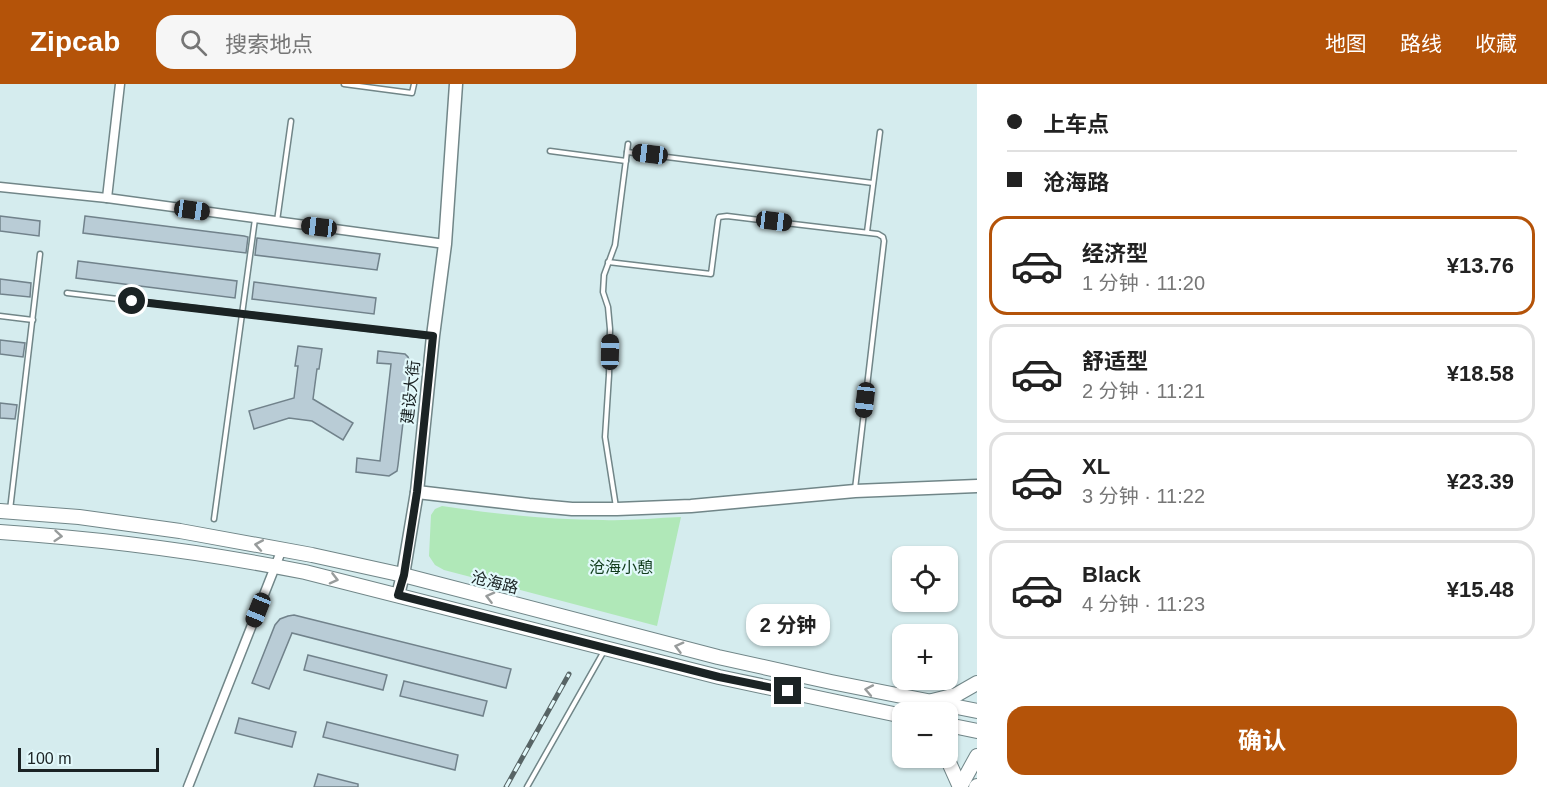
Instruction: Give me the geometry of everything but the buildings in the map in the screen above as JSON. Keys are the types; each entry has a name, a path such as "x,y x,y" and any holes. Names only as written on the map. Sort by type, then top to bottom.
{"main road":[{"name":"沧海路","path":"5,511 79,517 282,549 404,575 718,657 926,702"},
{"path":"0,532 133,544 275,566 719,677 892,714"},
{"path":"926,702 956,695 977,683"},
{"name":"沧海路","path":"958,708 977,711"},
{"path":"880,711 892,716"},
{"path":"958,727 977,731"},
{"path":"960,787 977,756"},
{"path":"951,768 960,787"}],"street":[{"path":"107,198 120,84"},
{"name":"建设大街","path":"398,595 404,575 417,492 445,243 456,84"},
{"path":"0,187 107,198 445,243"},
{"path":"417,492 572,509 617,509 691,506 855,491 977,486"},
{"path":"188,787 282,549"}],"lane":[{"path":"344,84 412,93 414,84"},
{"path":"277,222 291,121"},
{"path":"867,232 880,132"},
{"path":"617,509 605,437 610,329 608,307 603,292 604,275 615,245 628,144"},
{"path":"550,151 626,161"},
{"path":"627,152 873,183"},
{"path":"608,262 711,274 719,217 727,216 867,232 883,237 855,491"},
{"path":"214,519 255,218"},
{"path":"5,511 33,320 40,255"},
{"path":"67,293 433,336"},
{"path":"0,316 33,320"},
{"path":"527,787 605,648"}],"green space":[{"name":"沧海小憩","path":"442,506 563,519 622,520 681,517 657,626 444,570 435,565 429,556 431,515 435,509"}],"railway":[{"path":"506,787 569,674"}],"route":[{"path":"132,301 433,336 417,492 404,575 398,595 719,677 788,691"}]}
